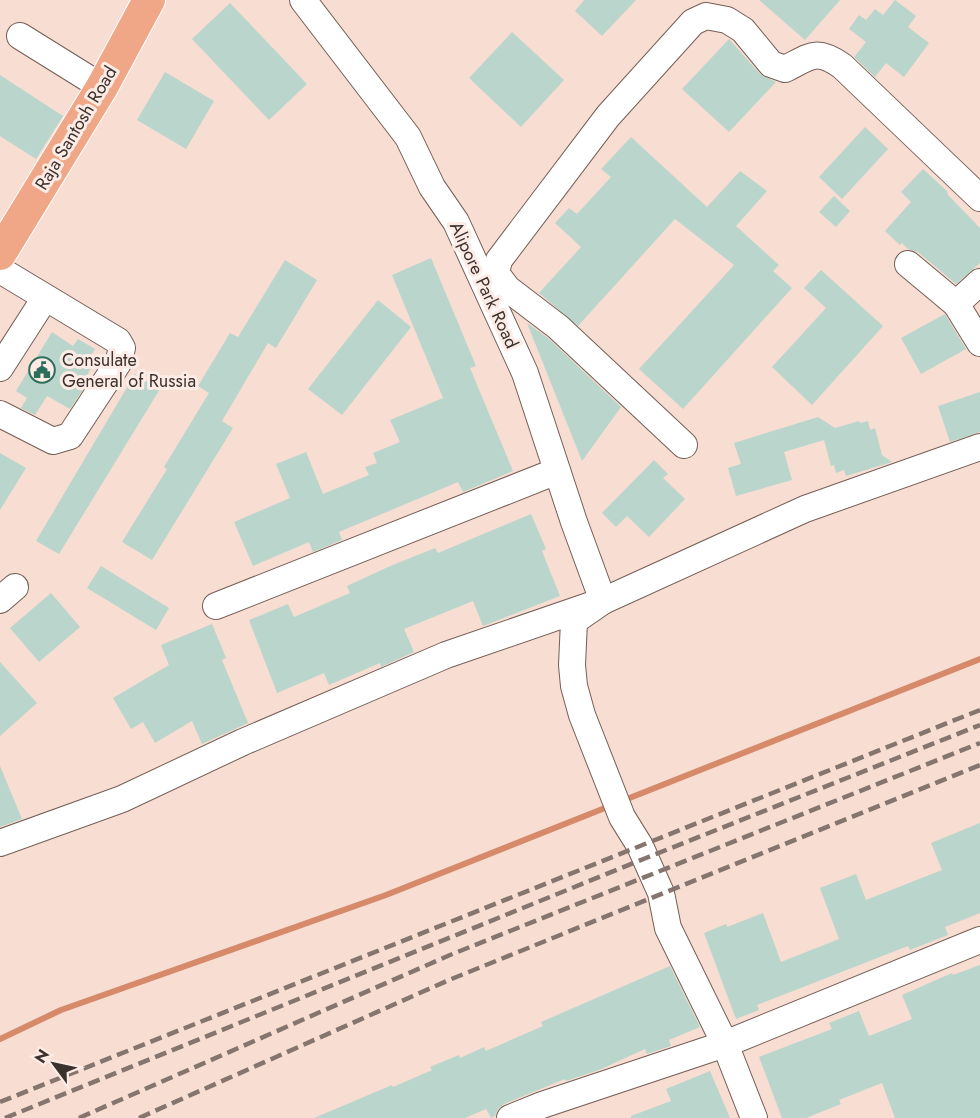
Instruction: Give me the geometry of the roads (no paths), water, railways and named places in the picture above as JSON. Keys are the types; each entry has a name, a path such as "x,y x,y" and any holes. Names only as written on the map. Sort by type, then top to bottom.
{"main road":[{"name":"Raja Santosh Road","path":"0,254 102,87 149,0"}],"street":[{"name":"Alipore Park Road","path":"303,0 408,137 432,187 456,222 525,373 603,602"},
{"path":"684,445 558,327 507,288 496,273 500,260 609,116 696,11 706,16 727,20 743,30 771,64 785,69 811,56 827,56 842,66 980,198"},
{"path":"20,36 102,87"},
{"path":"908,264 956,304 980,343"},
{"path":"0,270 118,341 122,348 121,355 70,436 53,441 0,414"},
{"path":"956,304 980,282"},
{"path":"0,368 45,298"},
{"path":"0,843 122,799 243,742 446,655 603,602 805,509 980,447"},
{"path":"216,606 557,471"},
{"path":"603,602 574,621 572,665 574,686 582,715 622,817 640,846 661,893 669,928 725,1044 754,1118"},
{"path":"510,1118 545,1111 725,1044 980,940"}],"waterway":[{"path":"622,801 980,659"},
{"path":"0,1039 61,1010 386,895 610,806"}],"railway":[{"path":"0,1102 980,710"},
{"path":"5,1118 980,725"},
{"path":"79,1118 450,955 980,743"},
{"path":"139,1118 449,980 980,765"}],"place":[{"name":"Consulate General of Russia","path":"42,370"}]}
